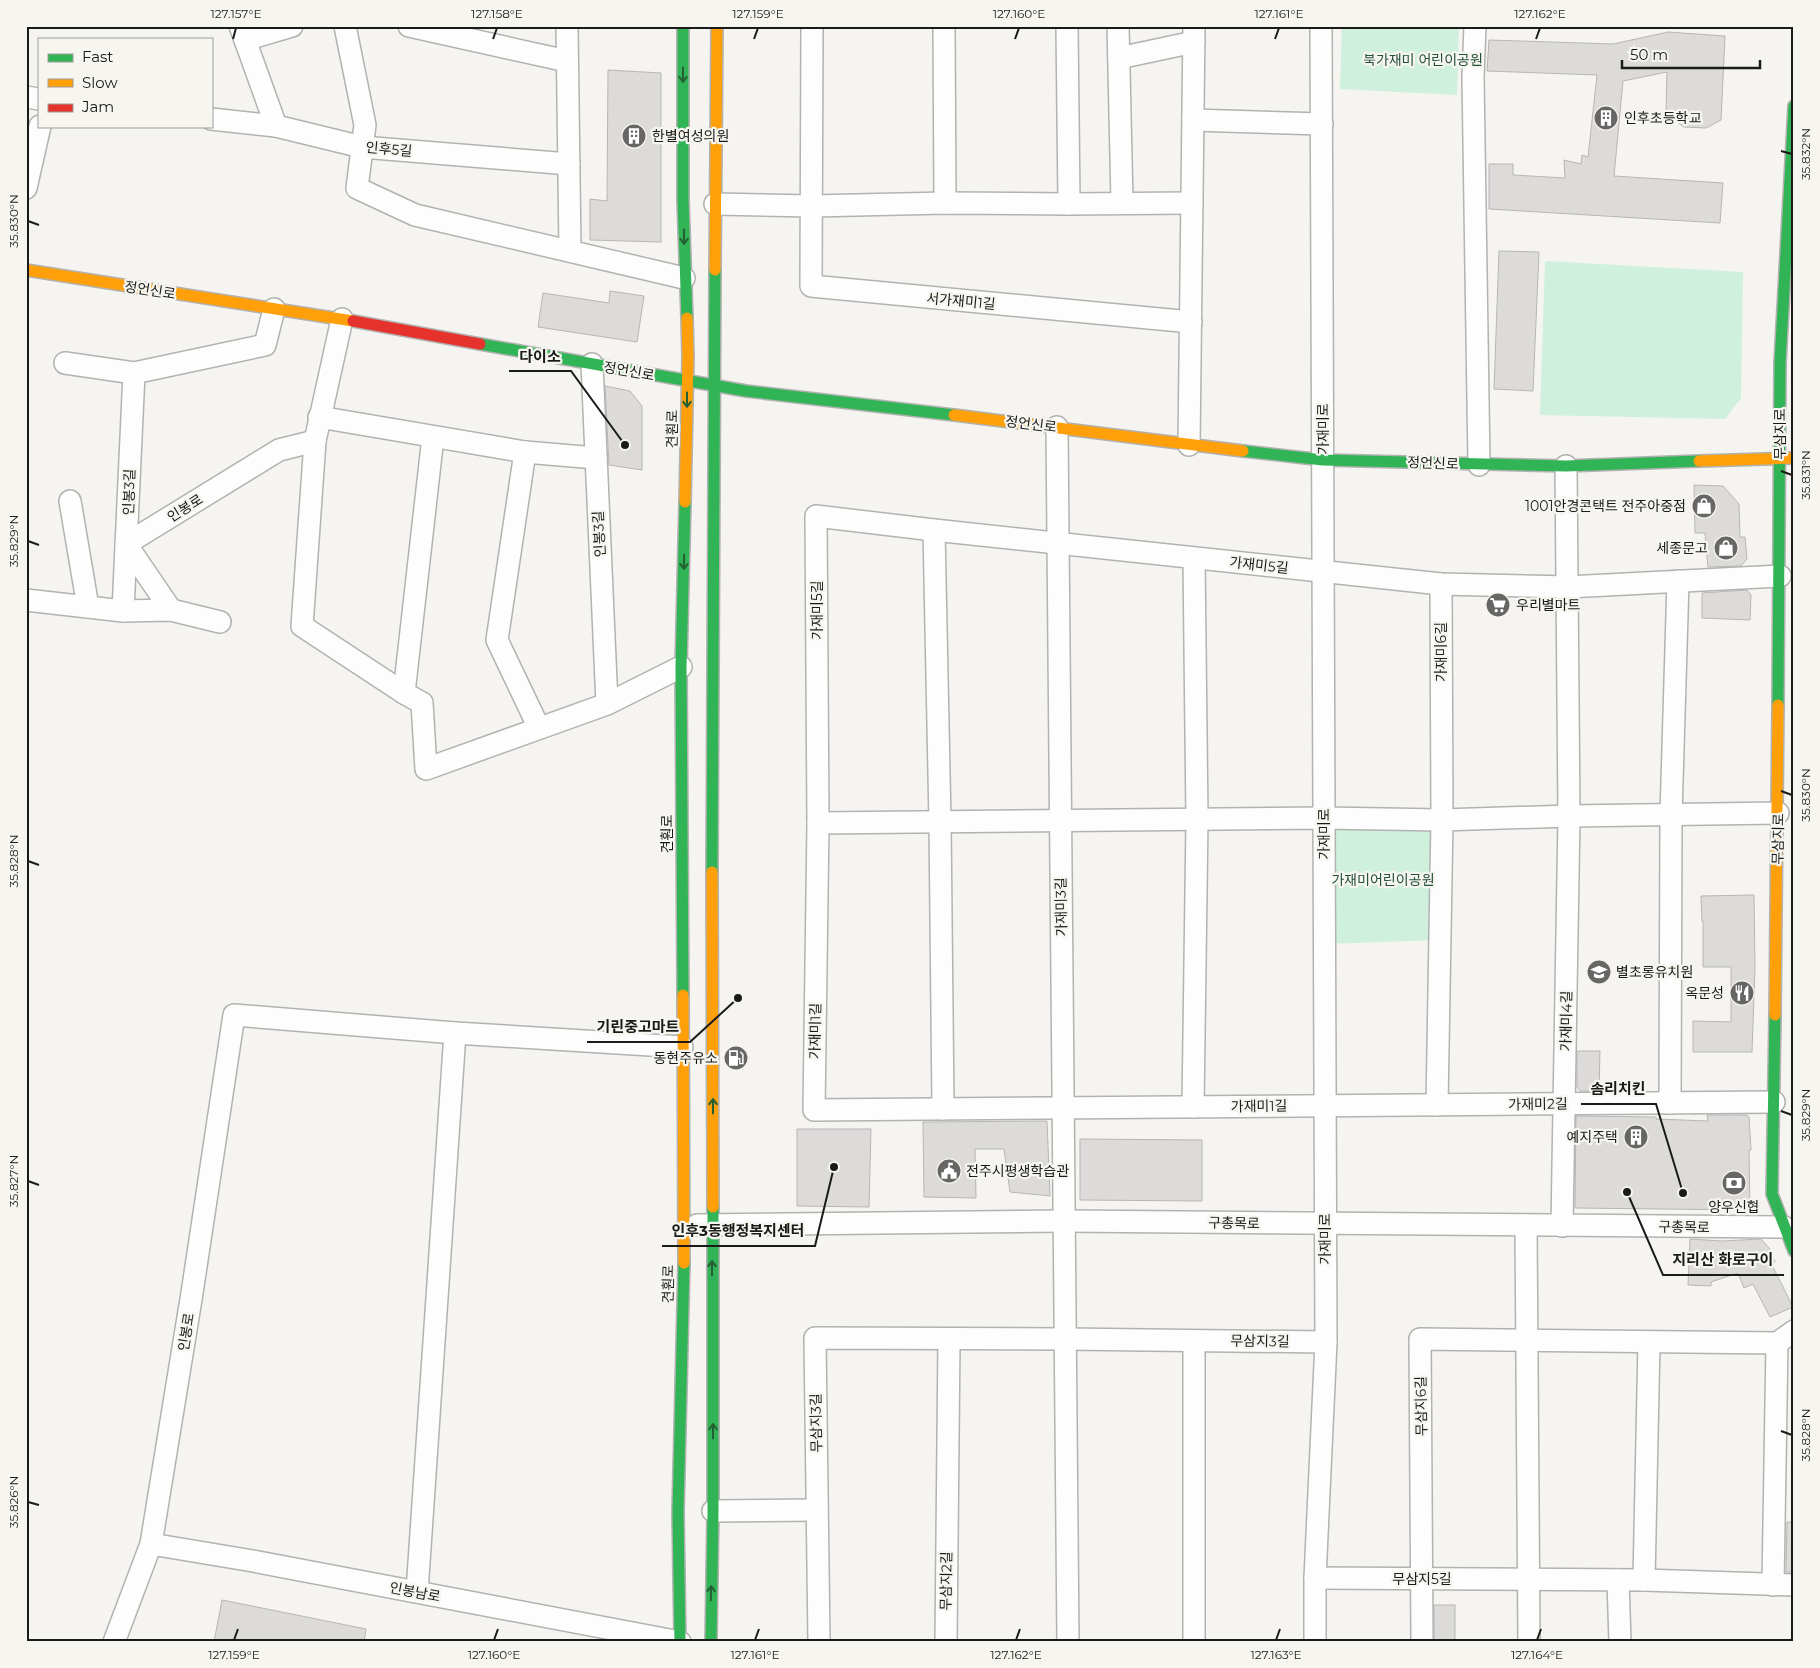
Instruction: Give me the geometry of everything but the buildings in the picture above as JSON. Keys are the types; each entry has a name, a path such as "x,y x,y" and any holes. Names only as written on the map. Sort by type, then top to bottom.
{"street":[{"path":"276,126 242,33 292,26"},
{"path":"345,26 365,125 357,188 415,215 684,278"},
{"path":"409,26 567,62"},
{"path":"568,26 570,251"},
{"name":"견훤로","path":"680,1642 678,1512 684,1226 681,667 688,380 684,278 683,26"},
{"path":"711,1640 713,1511 712,1224 714,1197 712,762 717,26"},
{"name":"서가재미1길","path":"812,26 811,286 1191,322"},
{"path":"944,26 945,203"},
{"path":"1067,26 1070,204"},
{"path":"1118,26 1122,202"},
{"name":"가재미로","path":"1315,1642 1315,1578 1326,1342 1321,26"},
{"path":"1475,26 1473,77 1479,465"},
{"path":"1120,58 1194,34 1189,445"},
{"name":"무삼지로","path":"1794,106 1787,363 1780,459 1778,813 1772,1194 1794,1251"},
{"name":"인후5길","path":"212,119 276,126 362,147 570,164"},
{"path":"1193,120 1322,124"},
{"path":"26,188 40,128"},
{"path":"715,204 812,206 945,203 1192,203"},
{"name":"정언신로","path":"26,270 342,319 756,392 1323,460 1566,466 1794,458"},
{"path":"65,363 134,373 265,345 274,309"},
{"path":"342,319 315,441 302,626 404,694 422,703 426,769 607,704 681,667"},
{"name":"인봉3길","path":"592,364 607,704"},
{"name":"인봉3길","path":"122,611 134,373"},
{"path":"319,417 525,452 596,458"},
{"path":"1057,427 1058,544"},
{"path":"404,694 434,437"},
{"name":"인봉로","path":"126,544 279,450 315,441"},
{"path":"525,452 497,640 540,728"},
{"path":"1566,466 1568,587"},
{"path":"70,501 88,607"},
{"name":"가재미5길","path":"818,823 816,516 1323,572"},
{"path":"934,530 943,1109"},
{"path":"126,544 171,610"},
{"name":"가재미3길","path":"1058,544 1063,1108"},
{"path":"1192,1107 1197,820 1194,558"},
{"path":"1323,572 1441,584 1568,587 1780,576"},
{"path":"1670,1103 1671,815 1678,581"},
{"name":"가재미6길","path":"1441,584 1442,820"},
{"name":"가재미4길","path":"1562,1226 1569,816 1568,587"},
{"path":"26,600 122,611 171,610 220,622"},
{"path":"818,823 1324,818 1442,820 1778,813"},
{"path":"1437,1105 1442,820"},
{"name":"가재미1길","path":"818,823 814,1110 1325,1106"},
{"name":"인봉로","path":"114,1642 151,1544 192,1293 234,1016 455,1033"},
{"path":"417,1592 455,1033 682,1047"},
{"name":"가재미2길","path":"1325,1106 1774,1102"},
{"path":"1063,1108 1068,1642"},
{"name":"구총목로","path":"684,1226 712,1224 1064,1222 1784,1228"},
{"path":"1526,1225 1529,1642"},
{"name":"무삼지6길","path":"1422,1580 1420,1339 1649,1342 1785,1337 1775,1477"},
{"name":"무삼지3길","path":"819,1642 815,1338 1326,1342"},
{"name":"무삼지2길","path":"946,1642 949,1339"},
{"path":"1194,1340 1194,1642"},
{"path":"1644,1580 1649,1342"},
{"name":"무삼지5길","path":"1315,1578 1644,1580 1783,1585 1775,1477"},
{"path":"713,1511 817,1510"},
{"name":"인봉남로","path":"151,1544 253,1561 680,1642 711,1640"},
{"path":"1422,1580 1422,1642"},
{"path":"1618,1580 1620,1642"}],"green space":[{"name":"북가재미 어린이공원","path":"1342,26 1459,26 1457,95 1340,89"},
{"path":"1545,261 1743,272 1741,398 1725,419 1540,415"},
{"name":"가재미어린이공원","path":"1324,818 1442,820 1440,940 1324,944"}],"traffic: fast":[{"path":"683,26 683,200 687,318"},
{"path":"1778,705 1780,363 1794,106"},
{"path":"712,872 715,270"},
{"path":"480,344 746,391 954,415"},
{"path":"1243,451 1323,460 1566,466 1699,461"},
{"path":"683,995 681,667 685,502"},
{"path":"1775,1015 1772,1194 1794,1251"},
{"path":"711,1642 713,1207"},
{"path":"680,1642 678,1512 684,1263"}],"traffic: slow":[{"path":"715,270 717,26"},
{"path":"26,270 353,321"},
{"path":"685,502 687,318"},
{"path":"954,415 1243,451"},
{"path":"1699,461 1794,458"},
{"path":"1775,1015 1778,705"},
{"path":"712,872 713,1207"},
{"path":"683,995 684,1263"}],"traffic: jam":[{"path":"353,321 480,344"}],"place":[{"name":"인후초등학교","path":"1606,118"},
{"name":"한별여성의원","path":"634,136"},
{"name":"다이소","path":"625,445"},
{"name":"1001안경콘택트 전주아중점","path":"1704,506"},
{"name":"세종문고","path":"1726,548"},
{"name":"우리별마트","path":"1498,605"},
{"name":"별초롱유치원","path":"1599,972"},
{"name":"옥문성","path":"1742,993"},
{"name":"기린중고마트","path":"738,998"},
{"name":"동현주유소","path":"736,1058"},
{"name":"예지주택","path":"1636,1137"},
{"name":"인후3동행정복지센터","path":"834,1167"},
{"name":"전주시평생학습관","path":"949,1171"},
{"name":"양우신협","path":"1734,1183"},
{"name":"지리산 화로구이","path":"1627,1192"},
{"name":"솜리치킨","path":"1683,1193"}]}
